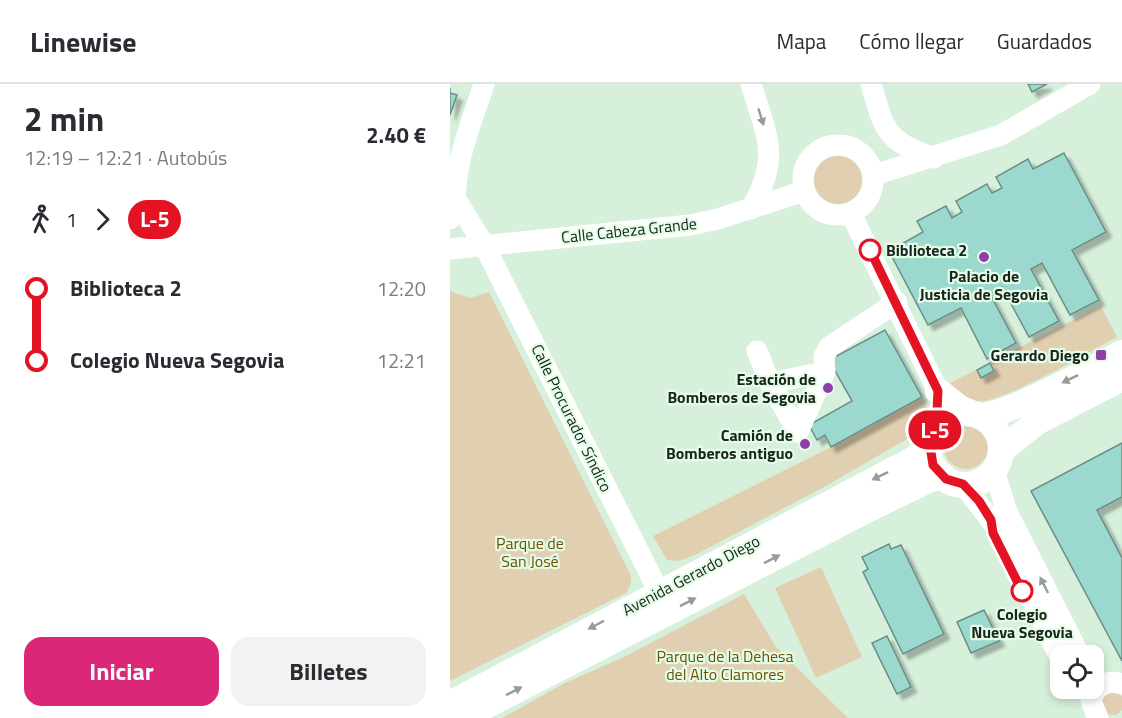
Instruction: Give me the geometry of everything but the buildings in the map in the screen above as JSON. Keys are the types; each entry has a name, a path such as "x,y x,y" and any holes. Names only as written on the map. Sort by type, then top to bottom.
{"main road":[{"path":"933,437 951,416 976,415 1030,398 1122,353"},
{"path":"926,380 933,437 933,465 953,480 980,481 1037,422 1122,378"},
{"path":"926,380 996,430 998,461"},
{"name":"Avenida Gerardo Diego","path":"450,704 914,459 933,437"},
{"name":"Avenida Gerardo Diego","path":"462,718 880,503 928,480 953,480"}],"street":[{"path":"452,206 460,158 484,84"},
{"path":"751,84 771,151 769,172 751,209"},
{"path":"871,84 886,130 899,143 934,158"},
{"path":"874,175 934,158 1001,135 1090,84"},
{"path":"858,150 873,136 881,119"},
{"path":"838,145 858,150 871,166 874,175 871,194 866,202 851,214 832,215 815,207 804,191 805,166 811,157 828,146 838,145"},
{"path":"771,151 784,162 805,166"},
{"name":"Calle Cabeza Grande","path":"450,249 690,225 751,209 804,191"},
{"name":"Calle Procurador Síndico","path":"452,206 484,245 659,592"},
{"path":"851,214 897,302 926,380"},
{"path":"757,351 770,383 798,432 825,372 825,352 834,342 897,302"},
{"path":"770,383 825,372"},
{"path":"998,461 1007,512 1074,645"},
{"path":"953,480 991,520 1053,645"}],"green space":[{"path":"833,156 843,156 858,166 862,180 861,189 852,200 843,204 833,204 818,194 814,185 814,175 824,160"},
{"name":"Parque de San José","path":"450,291 470,298 489,292 631,576 631,583 626,593 450,681"},
{"path":"1101,306 1117,337 1048,374 1009,393 981,401 963,396 950,383"},
{"path":"922,397 927,408 927,419 914,435 824,487 693,556 678,561 667,560 653,536 831,447"},
{"path":"966,425 981,432 988,447 981,462 966,469 951,462 944,447 951,432"},
{"path":"821,567 862,657 816,678 775,588"},
{"name":"Parque de la Dehesa del Alto Clamores","path":"744,594 776,647 848,718 502,718 565,683 624,657"},
{"path":"1108,692 1116,692 1123,699 1123,707 1116,714 1108,714 1101,707 1101,699 1104,699 1104,695"}],"bus line":[{"name":"L-5","path":"870,250 938,391 939,409 930,446 933,465 946,479 963,484 979,501 991,520 993,533 1022,591"}],"place":[{"name":"Biblioteca 2","path":"870,250"},
{"name":"Palacio de Justicia de Segovia","path":"984,257"},
{"name":"Gerardo Diego","path":"1101,355"},
{"name":"Estación de Bomberos de Segovia","path":"828,388"},
{"name":"Camión de Bomberos antiguo","path":"805,444"},
{"name":"Colegio Nueva Segovia","path":"1022,591"}]}
